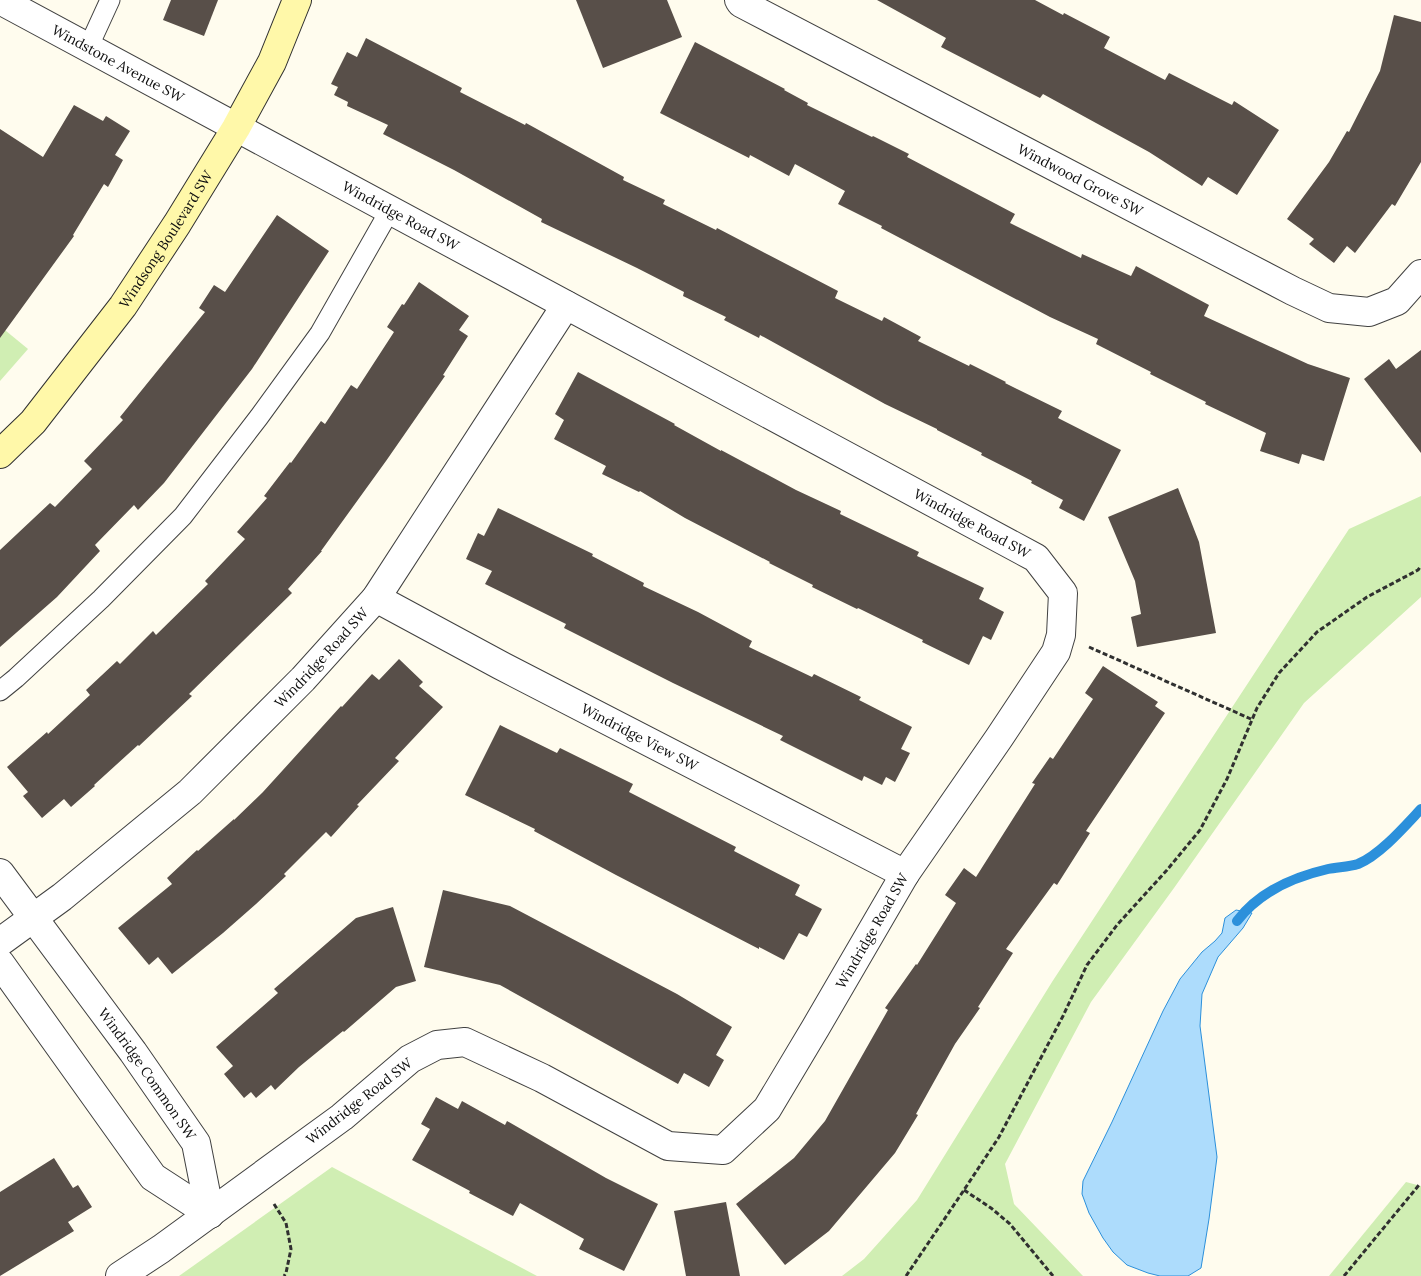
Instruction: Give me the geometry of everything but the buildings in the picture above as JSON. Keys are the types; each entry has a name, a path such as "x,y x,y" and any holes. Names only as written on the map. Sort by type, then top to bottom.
{"street":[{"name":"Windstone Avenue SW","path":"0,0 236,128"},
{"name":"Windsong Boulevard SW","path":"0,454 32,422 123,306 178,224 236,128 272,62 297,0"},
{"name":"Windwood Grove SW","path":"738,0 1293,291 1329,308 1369,312 1398,301 1421,274"},
{"name":"Windridge Road SW","path":"120,1276 210,1214 342,1117 410,1059 437,1045 465,1042 542,1078 668,1146 723,1150 767,1109 905,874 1000,738 1056,652 1061,635 1063,593 1036,558 236,128"},
{"name":"Windridge Road SW","path":"0,942 62,897 190,792 303,679 376,598 566,305"},
{"name":"Windridge View SW","path":"376,598 500,665 905,874"},
{"name":"Windridge Common SW","path":"0,873 132,1052 196,1143 210,1214"},
{"path":"0,964 153,1177 210,1214"}],"lane":[{"path":"88,48 110,0"},
{"path":"0,691 101,599 183,516 259,417 320,332 390,210"}],"path":[{"path":"906,1276 999,1137 1063,1016 1087,965 1117,925 1168,870 1200,830 1227,779 1251,719 1279,673 1317,632 1367,597 1418,570 1421,566"},
{"path":"1061,635 1251,719"},
{"path":"258,1178 286,1223 291,1249 284,1276"},
{"path":"1344,1276 1419,1184"},
{"path":"964,1190 991,1208 1010,1224 1053,1276"}],"green space":[{"path":"0,326 28,349 0,381"},
{"path":"1421,496 1421,597 1304,703 1091,1002 1005,1164 1014,1204 1083,1276 842,1276 864,1259 917,1200 1052,982 1349,529"},
{"path":"332,1167 537,1276 179,1276"},
{"path":"1406,1182 1421,1186 1421,1276 1329,1276"}],"water":[{"path":"1236,910 1252,913 1243,928 1218,957 1202,994 1200,1026 1217,1157 1201,1268 1188,1276 1160,1276 1127,1265 1113,1252 1089,1213 1082,1194 1083,1181 1180,979 1202,952 1222,933 1225,918"}],"waterway":[{"path":"1237,921 1266,894 1290,881 1315,872 1354,865 1366,860 1392,839 1421,809"}]}
